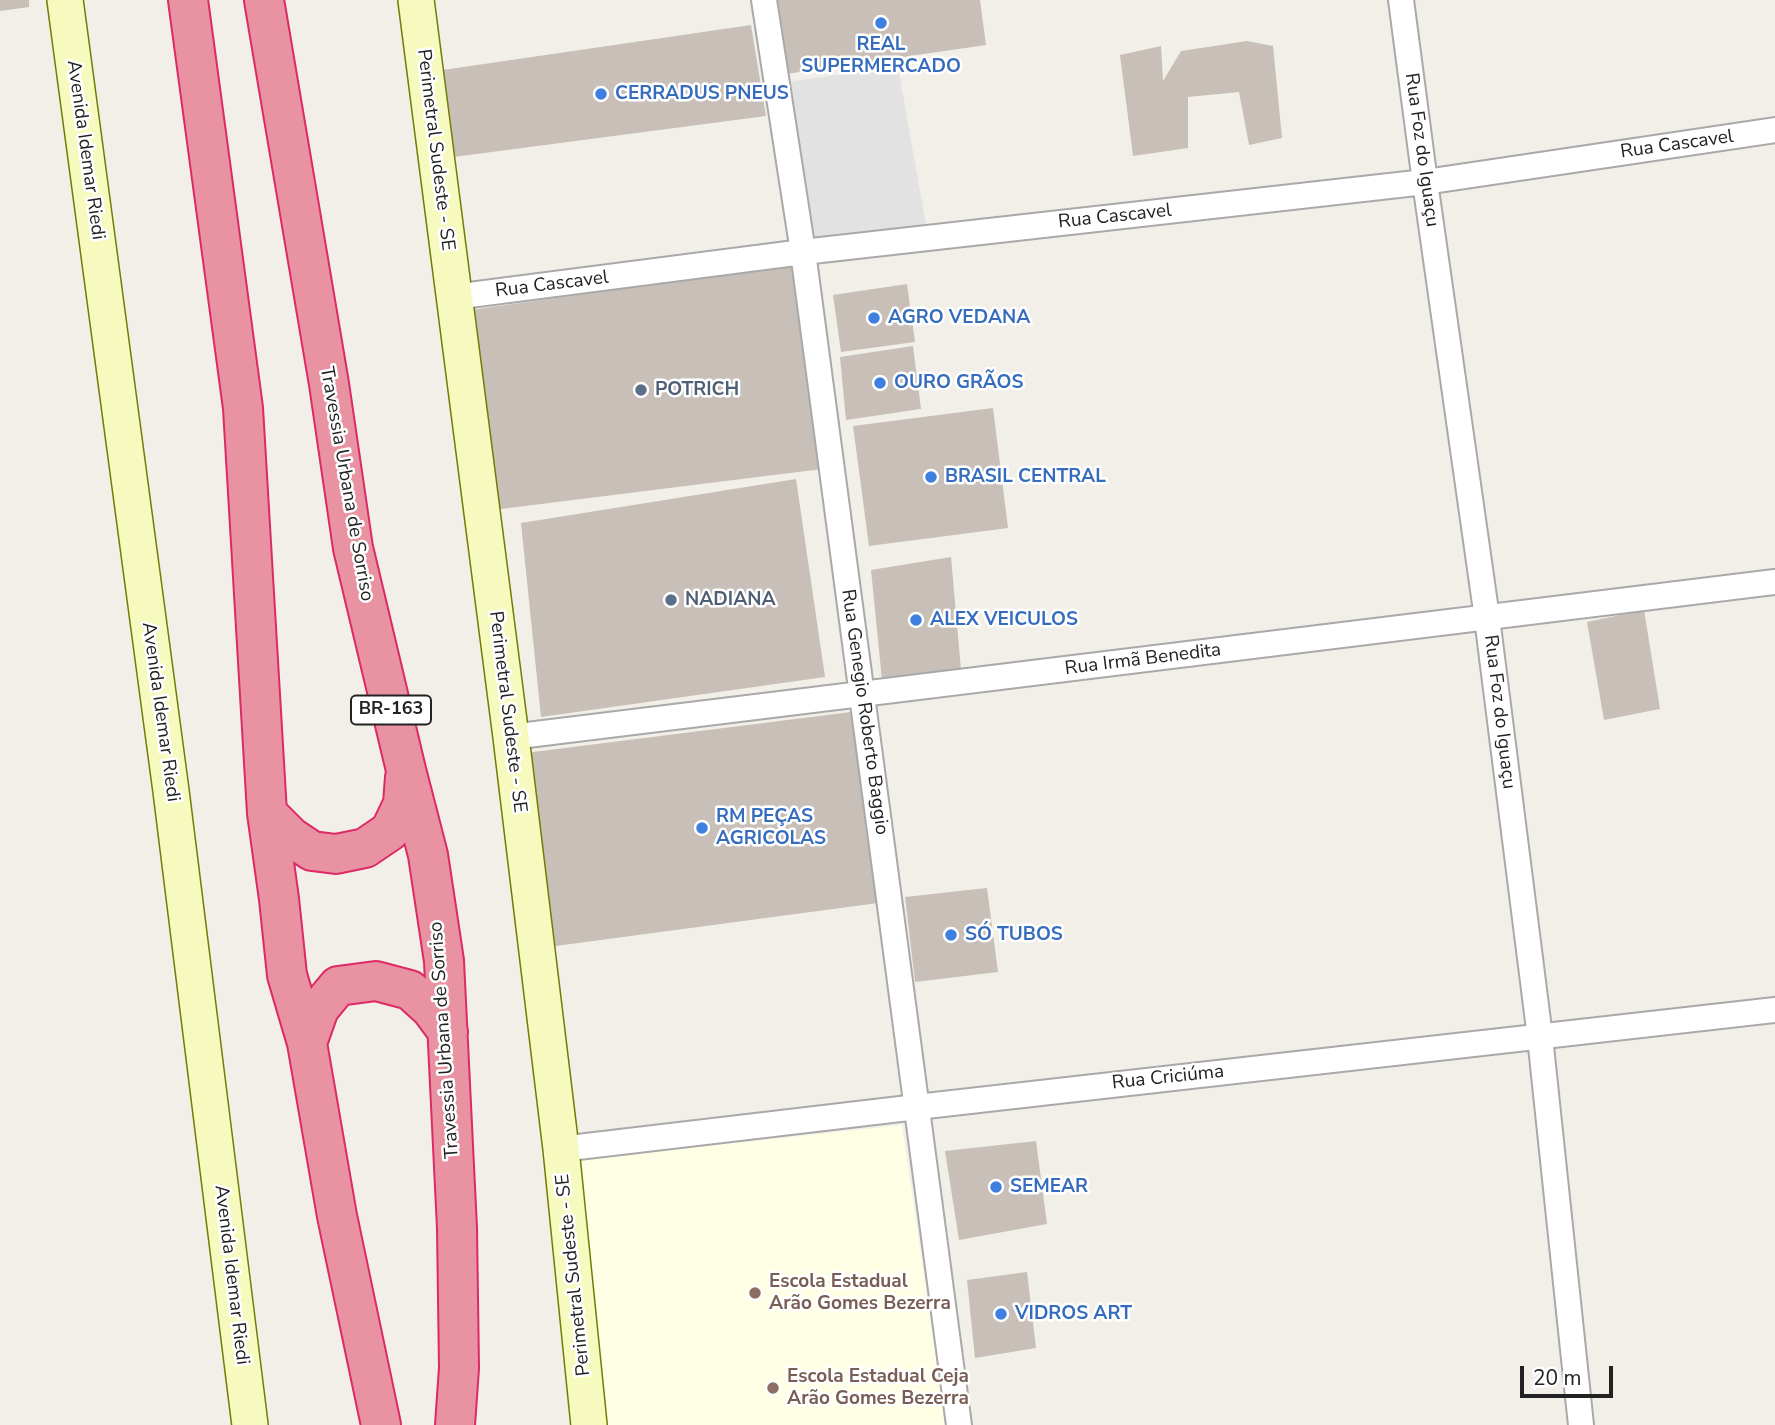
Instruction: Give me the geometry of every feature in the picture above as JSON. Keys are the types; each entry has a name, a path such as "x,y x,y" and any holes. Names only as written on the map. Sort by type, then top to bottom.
{"highway":[{"path":"188,0 243,408 267,813 287,975 307,1043 337,1216 382,1425"},
{"name":"Travessia Urbana de Sorriso","path":"264,0 328,384 352,548 428,855 444,961 458,1292 459,1368 455,1425"},
{"path":"267,813 291,837 312,852 336,854 365,848 390,831 403,804 405,770"},
{"path":"307,1043 319,1009 338,986 376,981 410,990 448,1032"}],"street":[{"name":"Avenida Idemar Riedi","path":"65,0 167,764 250,1425"},
{"name":"Perimetral Sudeste - SE","path":"416,0 511,737 561,1149 589,1425"},
{"name":"Rua Genegio Roberto Baggio","path":"764,0 803,252 959,1425"},
{"name":"Rua Foz do Iguaçu","path":"1401,0 1424,182 1487,618 1539,1037 1581,1425"},
{"name":"Rua Cascavel","path":"454,297 803,252 1424,182 1775,130"},
{"name":"Rua Irmã Benedita","path":"511,737 1775,582"},
{"name":"Rua Criciúma","path":"561,1149 1775,1010"}],"shaded area":[{"path":"898,67 926,225 813,240 785,82"},
{"name":"Escola Estadual Arão Gomes Bezerra","path":"902,1125 946,1425 602,1425 567,1161"}],"building":[{"path":"0,0 29,0 29,7 0,11"},
{"name":"REAL SUPERMERCADO","path":"776,0 980,0 986,45 786,74"},
{"name":"CERRADUS PNEUS","path":"751,25 766,116 446,158 436,71"},
{"path":"1247,41 1273,46 1282,138 1249,145 1239,92 1188,97 1188,148 1133,156 1120,55 1161,46 1163,81 1181,51"},
{"name":"POTRICH","path":"792,265 822,469 485,511 463,311"},
{"name":"AGRO VEDANA","path":"907,284 915,342 841,352 833,295"},
{"name":"OURO GRÃOS","path":"913,346 921,409 846,420 840,357"},
{"name":"BRASIL CENTRAL","path":"993,408 1008,528 869,546 853,426"},
{"name":"NADIANA","path":"796,479 825,677 541,717 521,523"},
{"name":"ALEX VEICULOS","path":"951,557 961,670 882,680 871,570"},
{"path":"1644,610 1660,709 1604,720 1587,622"},
{"name":"RM PEÇAS AGRICOLAS","path":"859,711 878,903 548,947 525,753"},
{"name":"SÓ TUBOS","path":"987,888 998,972 915,982 905,897"},
{"name":"SEMEAR","path":"1036,1141 1047,1224 959,1240 945,1151"},
{"name":"VIDROS ART","path":"1027,1272 1036,1348 975,1358 967,1280"}],"place":[{"name":"REAL SUPERMERCADO","path":"881,23"},
{"name":"CERRADUS PNEUS","path":"601,94"},
{"name":"AGRO VEDANA","path":"874,318"},
{"name":"OURO GRÃOS","path":"880,383"},
{"name":"POTRICH","path":"641,390"},
{"name":"BRASIL CENTRAL","path":"931,477"},
{"name":"NADIANA","path":"671,600"},
{"name":"ALEX VEICULOS","path":"916,620"},
{"name":"RM PEÇAS AGRICOLAS","path":"702,828"},
{"name":"SÓ TUBOS","path":"951,935"},
{"name":"SEMEAR","path":"996,1187"},
{"name":"Escola Estadual Arão Gomes Bezerra","path":"755,1293"},
{"name":"VIDROS ART","path":"1001,1314"},
{"name":"Escola Estadual Ceja Arão Gomes Bezerra","path":"773,1388"}]}
